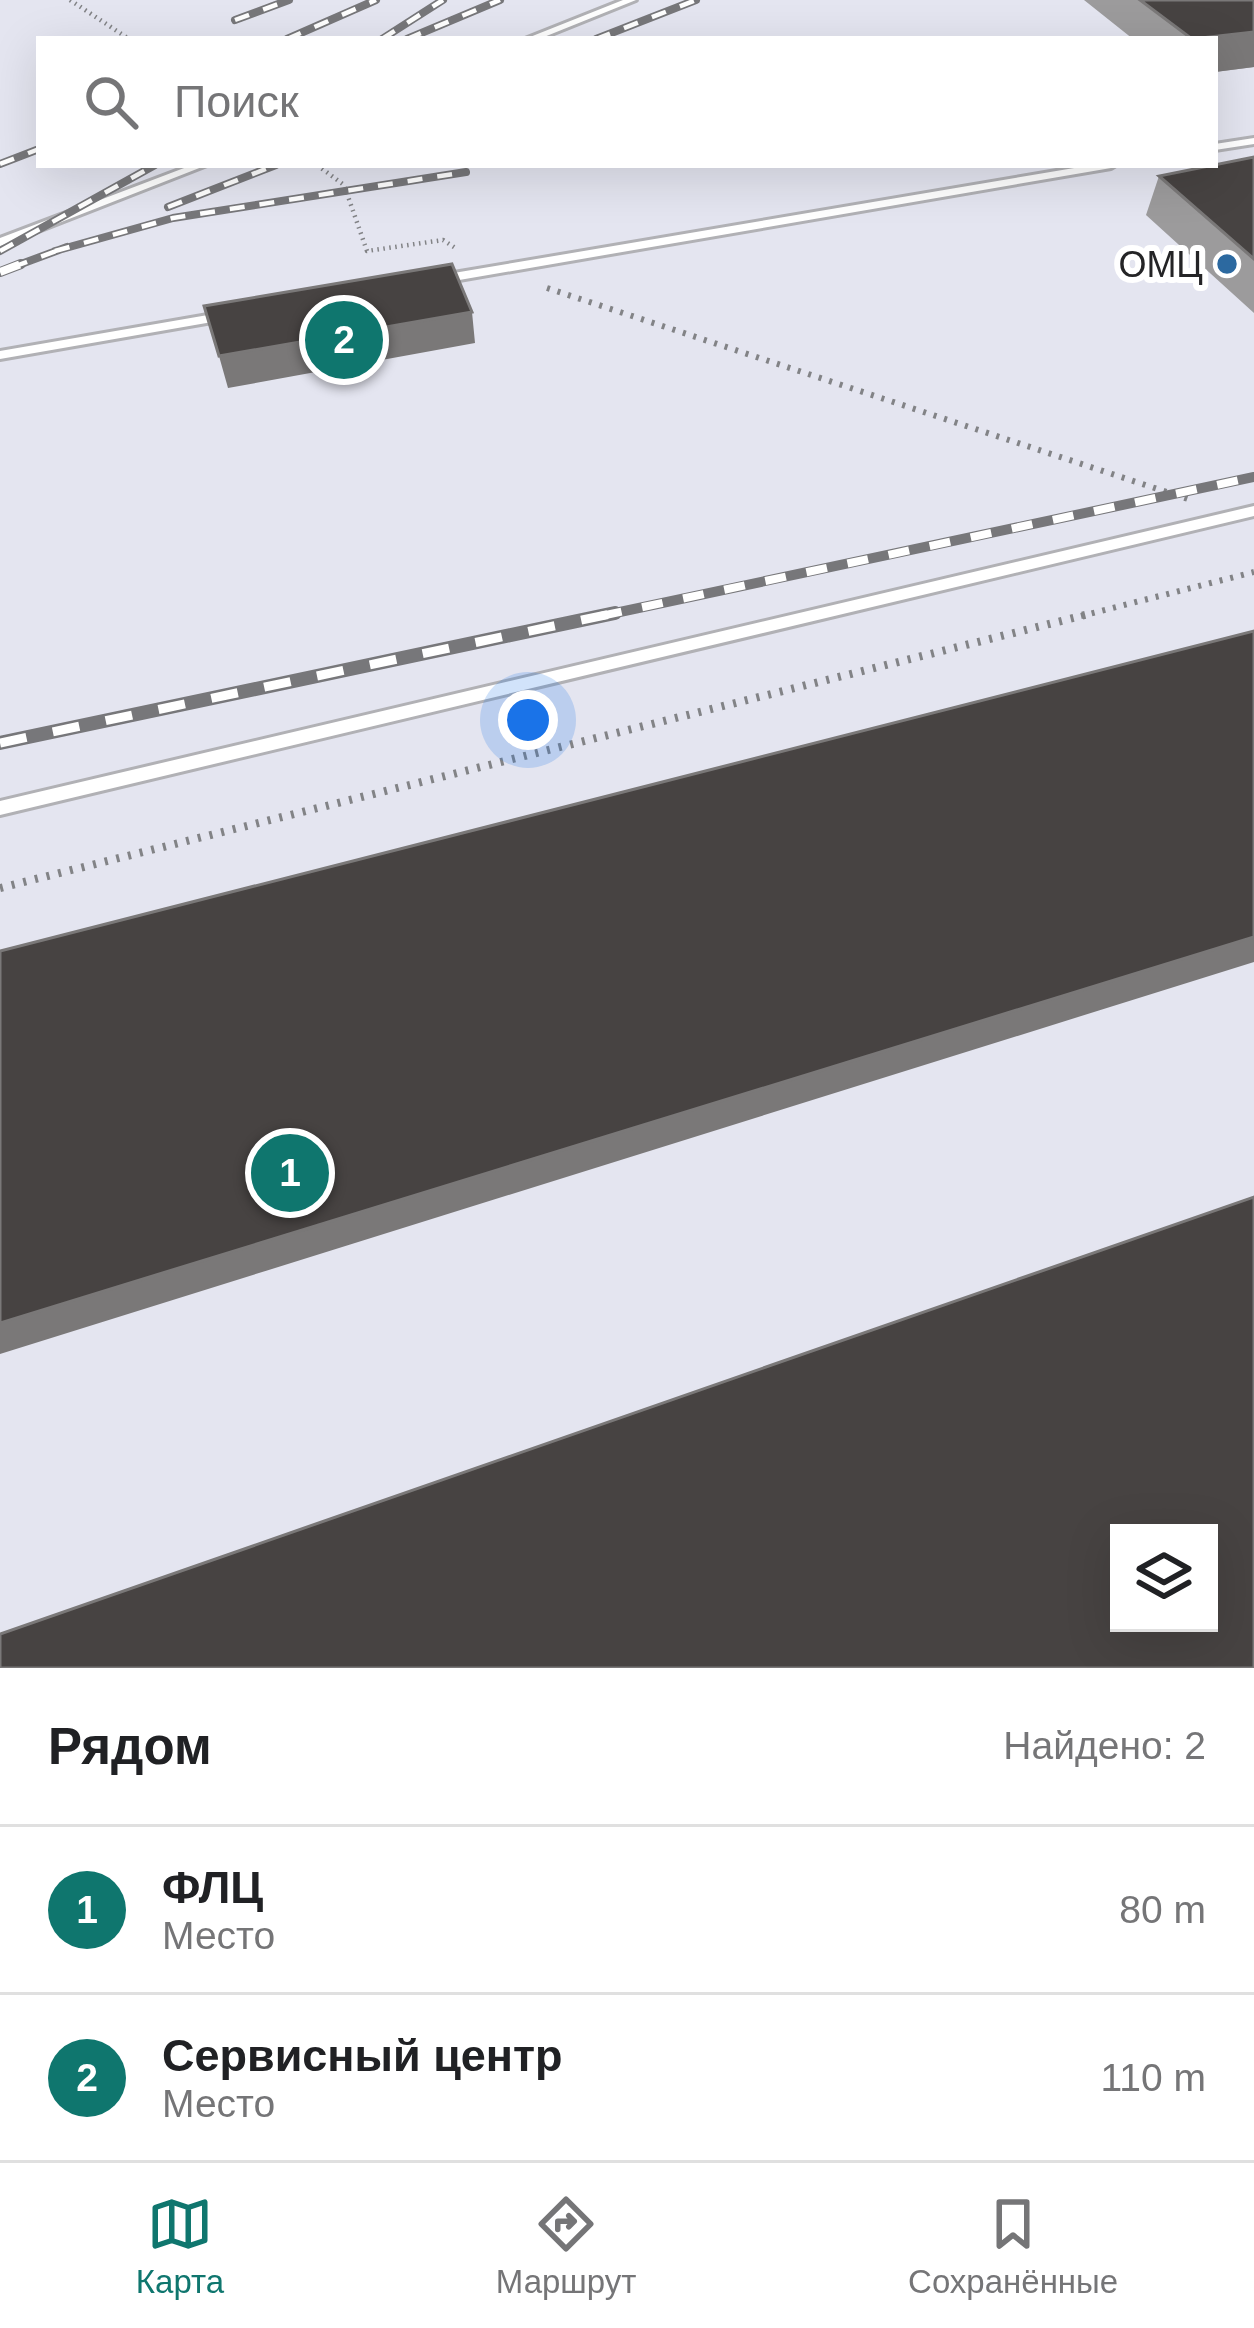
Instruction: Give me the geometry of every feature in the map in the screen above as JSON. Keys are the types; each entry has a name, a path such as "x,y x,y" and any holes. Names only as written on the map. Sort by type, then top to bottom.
{"lane":[{"path":"538,36 631,0"},
{"path":"1218,147 1254,141"},
{"path":"0,242 194,168"},
{"path":"423,283 1094,168"},
{"path":"0,355 259,311"},
{"path":"0,808 1245,513"}],"path":[{"path":"70,0 124,36"},
{"path":"320,168 344,184 367,250 443,240 494,271 1245,513"},
{"path":"0,888 1254,572"}],"shaded area":[{"path":"0,0 1254,0 1254,1668 0,1668"}],"building":[{"path":"1140,0 1254,0 1254,32 1188,36"},
{"path":"1254,157 1254,259 1159,176 1218,168 1218,164"},
{"path":"452,264 472,312 219,356 204,306"},
{"path":"1254,631 1254,937 0,1323 0,951"},
{"path":"1254,1197 1254,1668 0,1668 0,1634"}],"railway":[{"path":"235,20 289,0"},
{"path":"294,36 376,0"},
{"path":"387,36 443,0"},
{"path":"414,36 500,0"},
{"path":"604,36 696,0"},
{"path":"0,164 36,150"},
{"path":"0,251 150,168"},
{"path":"168,207 268,168"},
{"path":"60,250 173,218 466,172"},
{"path":"60,250 67,247"},
{"path":"18,265 60,250"},
{"path":"55,251 60,250"},
{"path":"0,272 18,265"},
{"path":"13,267 18,265"},
{"path":"601,616 1254,477"},
{"path":"0,743 615,613"}],"place":[{"name":"ОМЦ","path":"1227,264"},
{"name":"Сервисный центр","path":"344,340"},
{"name":"ФЛЦ","path":"290,1173"}]}
